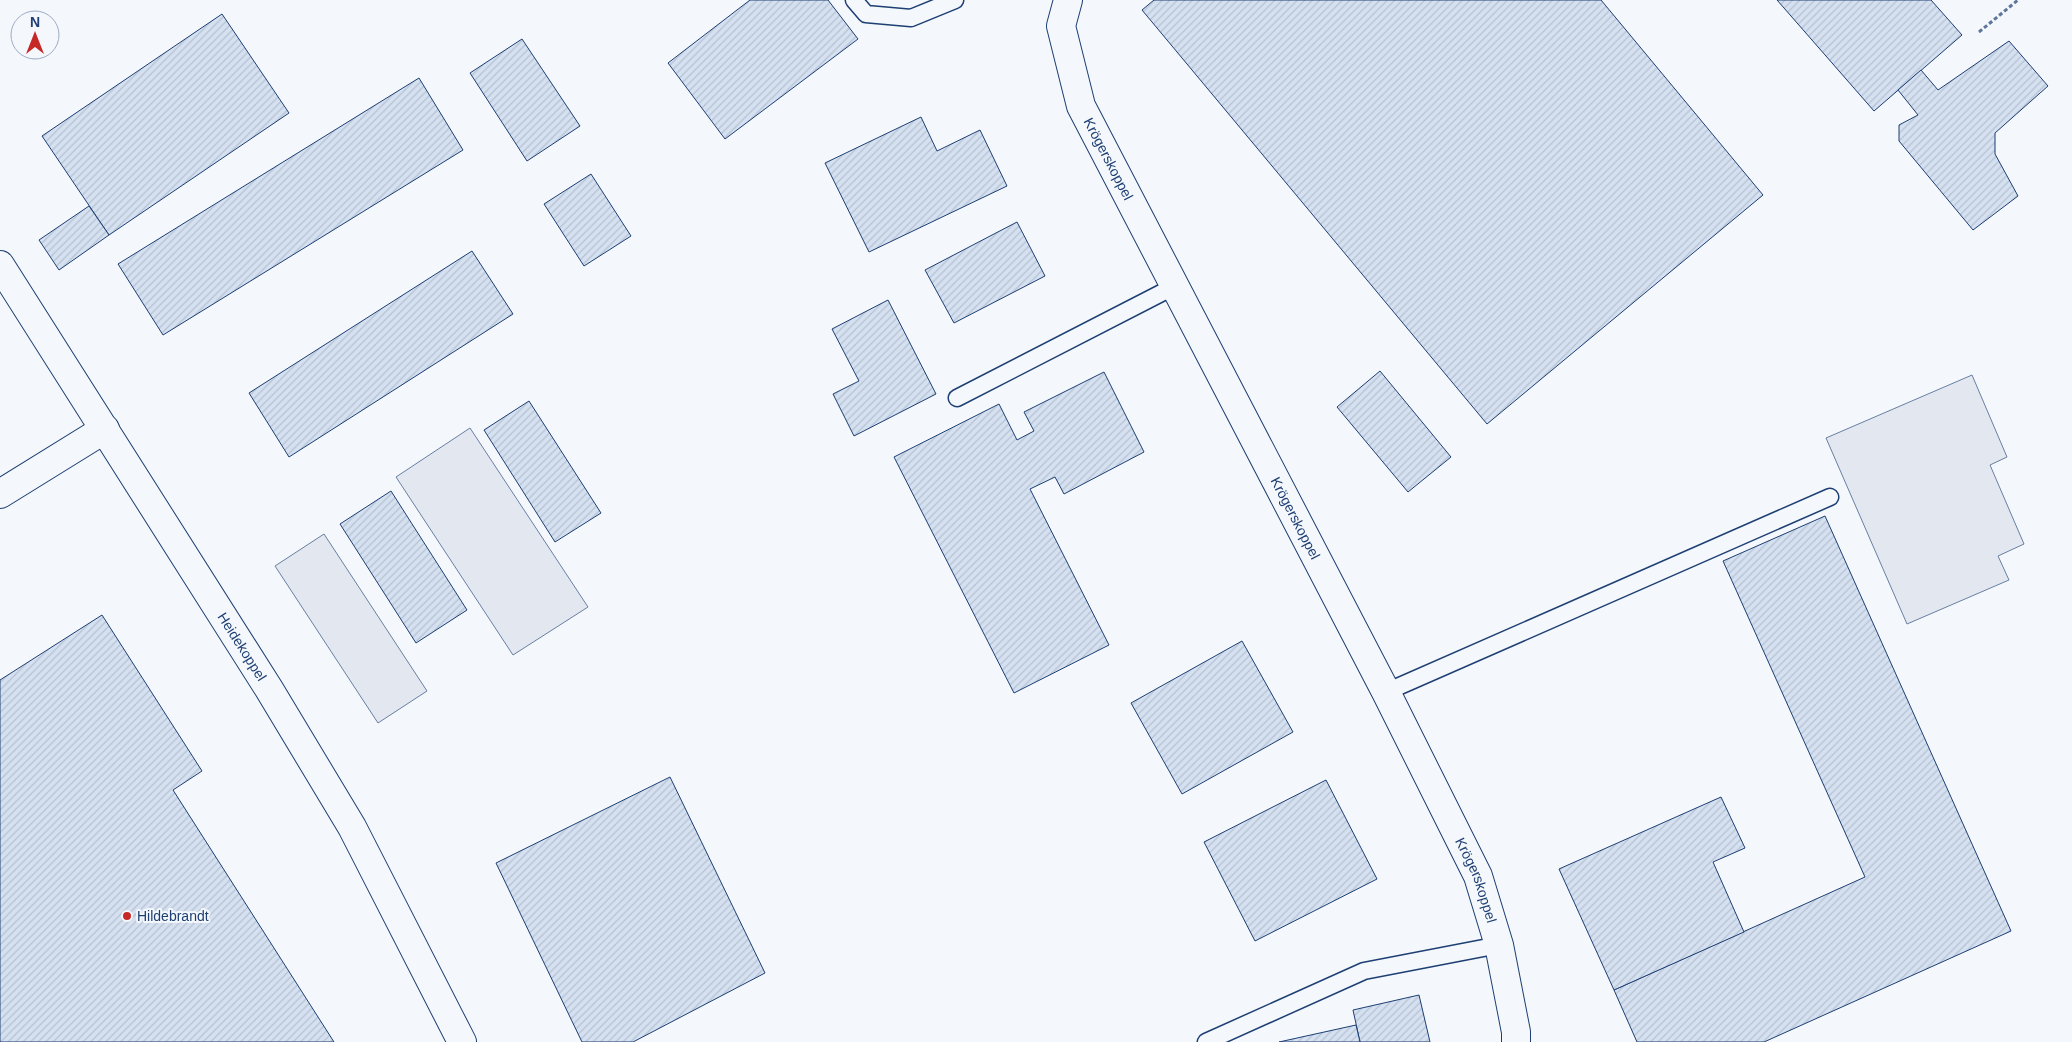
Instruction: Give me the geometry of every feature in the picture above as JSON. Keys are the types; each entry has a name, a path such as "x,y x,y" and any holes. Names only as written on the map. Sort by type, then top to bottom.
{"street":[{"name":"Krögerskoppel","path":"1067,0 1061,26 1081,106 1386,692 1478,876 1499,945 1516,1032 1516,1042"},
{"name":"Heidekoppel","path":"0,265 269,689 352,827 462,1042"},
{"path":"0,494 104,429"}],"lane":[{"path":"854,0 866,14 911,18 956,0"},
{"path":"957,398 1175,286"},
{"path":"1386,692 1830,497"},
{"path":"1206,1042 1364,971 1499,945"}],"path":[{"path":"1979,32 2018,0"}],"shaded area":[{"path":"1972,375 2007,457 1990,465 2024,544 1998,556 2009,580 1907,624 1826,438"},
{"path":"470,428 588,607 513,655 396,477"},
{"path":"324,534 427,691 378,723 275,566"}],"building":[{"path":"750,0 828,0 858,39 725,139 668,63"},
{"path":"1154,0 1601,0 1763,195 1487,424 1142,10"},
{"path":"1777,0 1931,0 1962,35 1874,111"},
{"path":"222,14 289,113 109,235 42,136"},
{"path":"522,39 580,126 527,161 470,73"},
{"path":"2009,41 2048,86 1995,133 1995,154 2018,196 1973,230 1899,141 1899,125 1918,115 1898,90 1921,70 1938,90"},
{"path":"419,78 463,150 163,335 118,264"},
{"path":"921,117 937,151 980,130 1007,186 869,252 825,163"},
{"path":"591,174 631,236 584,266 544,204"},
{"path":"89,206 109,235 59,270 39,240"},
{"path":"1017,222 1045,276 954,323 925,270"},
{"path":"472,251 513,314 289,457 249,393"},
{"path":"888,300 936,394 854,436 833,394 859,381 832,329"},
{"path":"1380,371 1451,457 1408,492 1337,407"},
{"path":"1104,372 1144,452 1064,494 1055,477 1030,489 1109,645 1014,693 894,457 999,404 1017,440 1034,431 1024,412"},
{"path":"529,401 601,513 555,542 484,430"},
{"path":"391,491 467,610 416,643 340,524"},
{"path":"1825,516 2011,931 1764,1042 1637,1042 1614,990 1865,877 1723,561"},
{"name":"Hildebrandt","path":"102,615 202,771 173,790 334,1042 0,1042 0,680"},
{"path":"1242,641 1293,732 1182,794 1131,703"},
{"path":"670,777 765,973 633,1042 582,1042 496,863"},
{"path":"1326,780 1377,879 1255,941 1204,842"},
{"path":"1721,797 1745,848 1713,862 1744,932 1614,990 1559,869"},
{"path":"1419,995 1430,1042 1360,1042 1353,1010"},
{"path":"1356,1025 1360,1042 1279,1042"}],"place":[{"name":"Hildebrandt","path":"127,916"}]}
